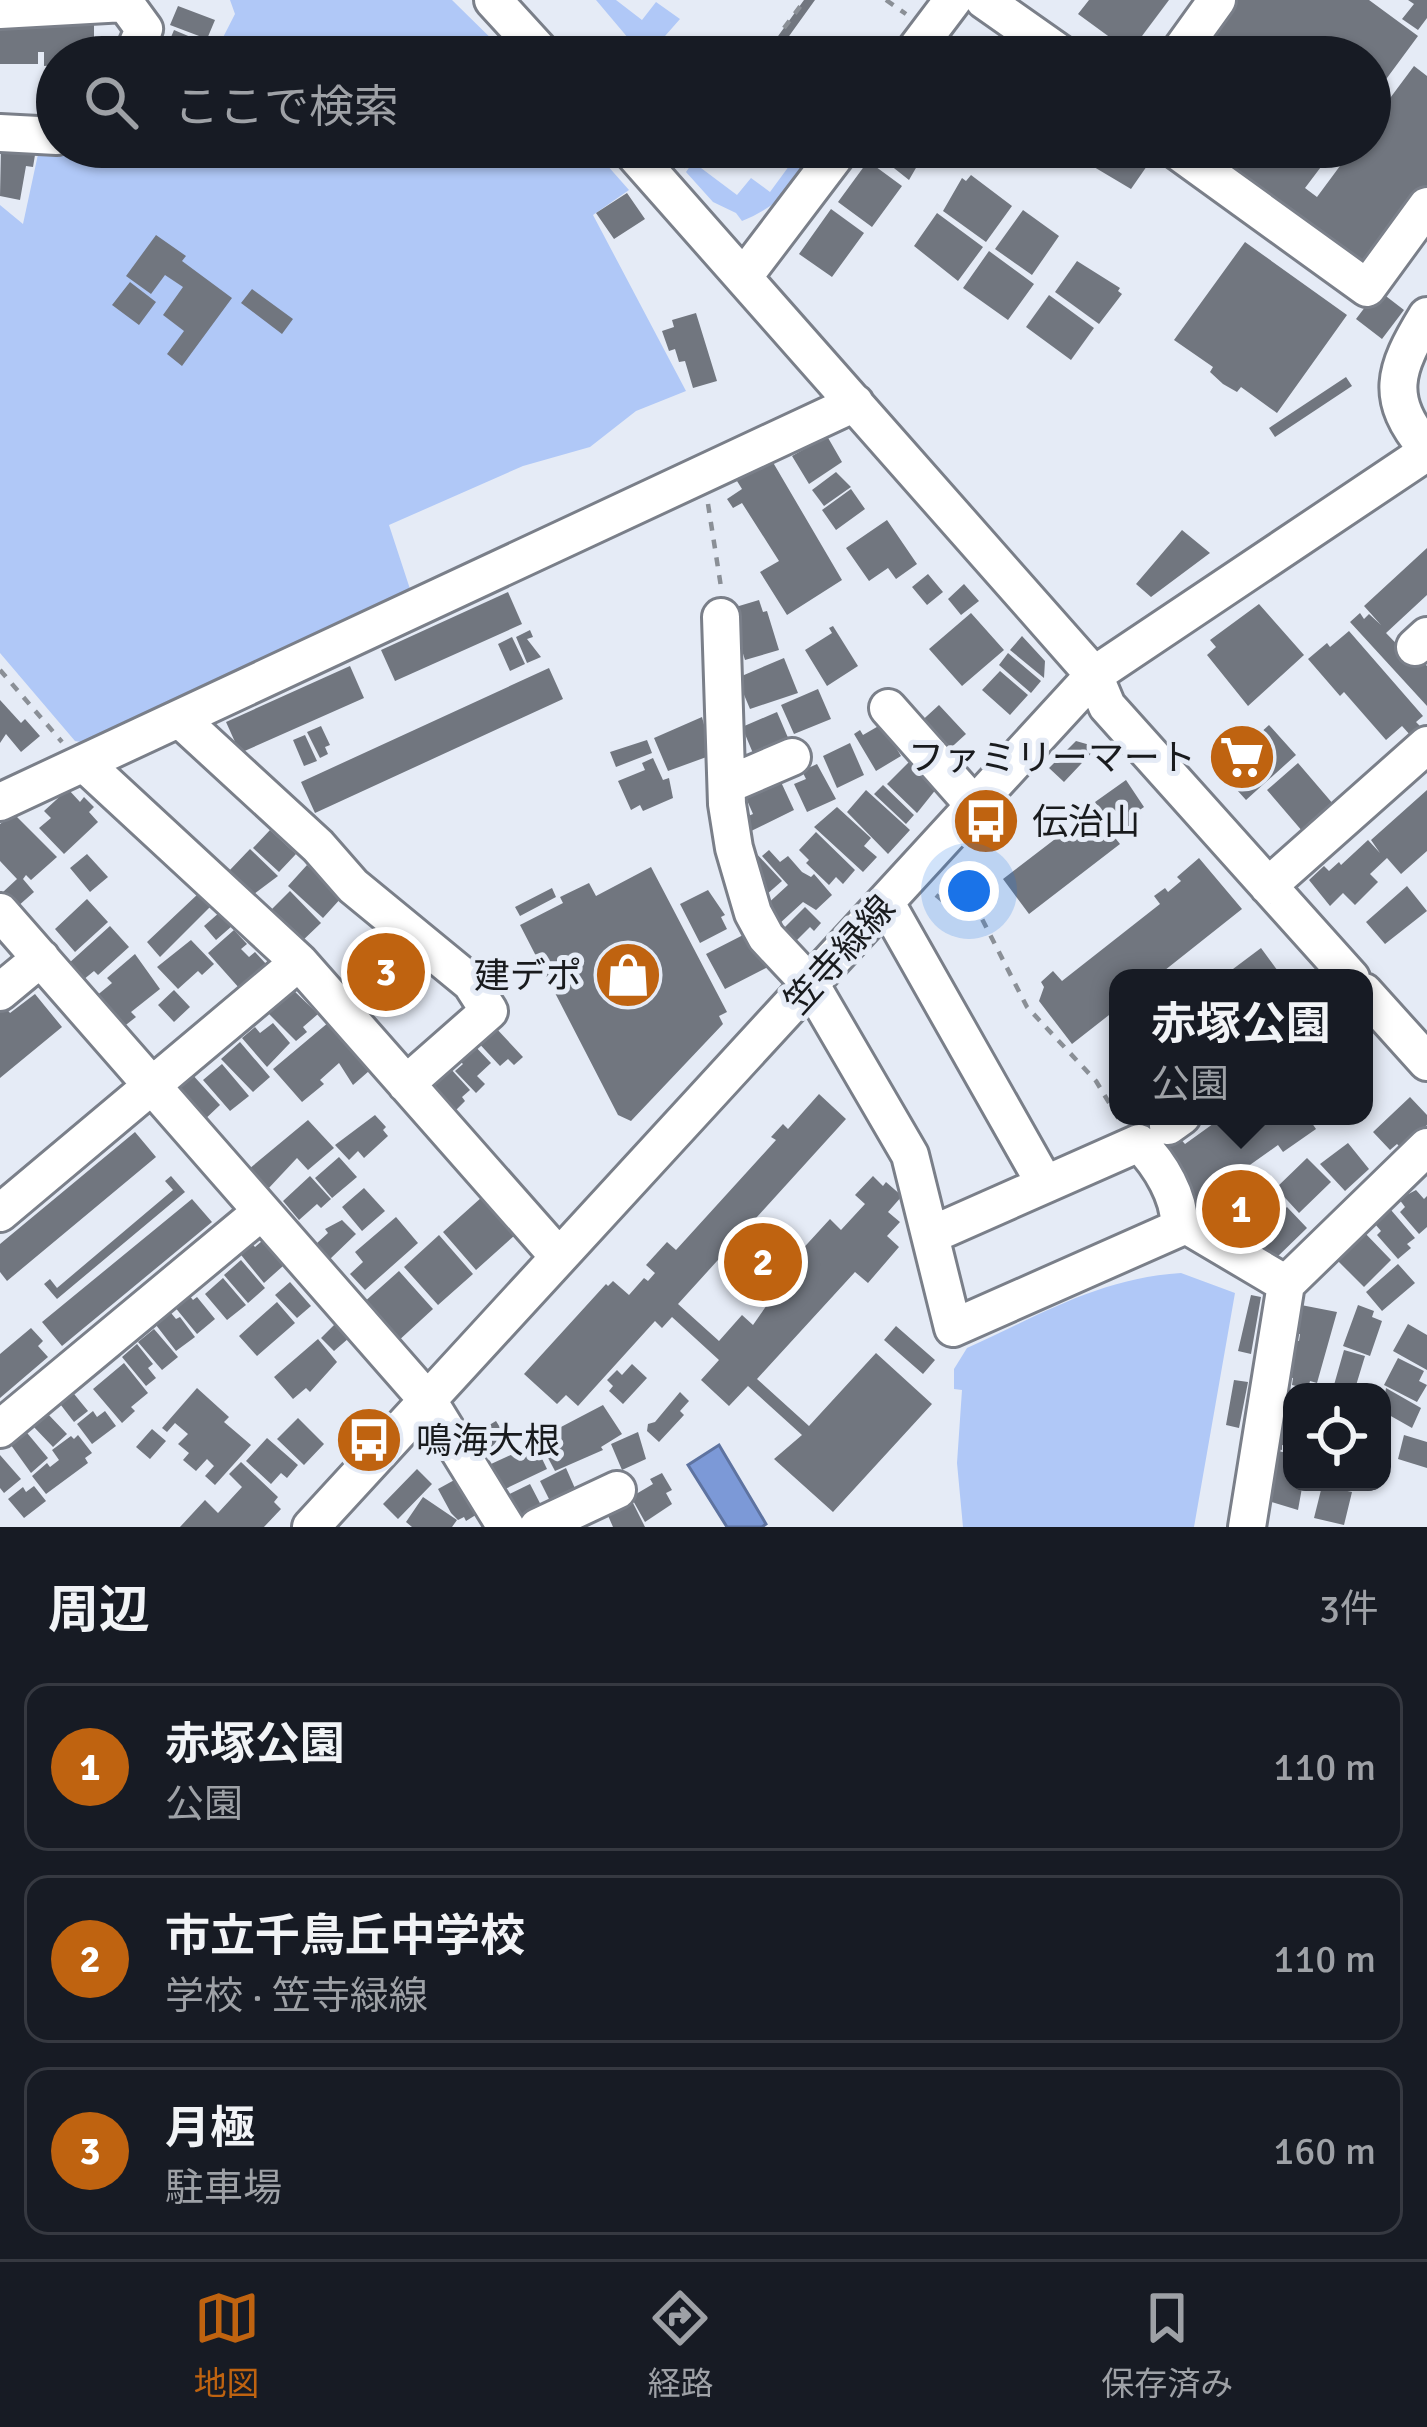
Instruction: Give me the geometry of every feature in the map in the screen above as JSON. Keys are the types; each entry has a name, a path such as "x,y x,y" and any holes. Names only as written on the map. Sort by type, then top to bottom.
{"street":[{"path":"493,0 526,36"},
{"path":"926,36 953,0"},
{"path":"984,0 1033,14"},
{"path":"1191,36 1217,0"},
{"path":"0,10 125,3 143,29 140,36"},
{"path":"0,133 36,135"},
{"path":"647,168 1094,675 1107,706 1343,969"},
{"path":"745,275 826,168"},
{"path":"1201,168 1366,289 1427,206"},
{"path":"1427,316 1401,370 1398,395 1399,412 1427,450"},
{"path":"0,802 855,403"},
{"name":"笠寺緑線","path":"311,1527 1094,675 1427,450"},
{"path":"722,617 727,785 734,848 753,913 766,937 811,985 910,1154 953,1328 1179,1228 1163,1128 931,1235"},
{"path":"888,709 974,805"},
{"path":"181,720 318,846 353,886 470,982 489,1011 406,1084"},
{"path":"1268,886 1427,745"},
{"path":"727,785 792,758"},
{"path":"84,763 299,962 560,1257"},
{"path":"886,903 1045,1184"},
{"path":"0,912 429,1402 506,1527"},
{"path":"0,992 41,958"},
{"path":"0,1213 299,962"},
{"path":"1373,1002 1427,1062"},
{"path":"1247,1527 1286,1284 1427,1147"},
{"path":"0,1430 261,1212"},
{"path":"1193,1229 1286,1284"},
{"path":"538,1527 617,1490"}],"path":[{"path":"784,28 805,0"},
{"path":"886,0 901,10"},
{"path":"707,473 708,516 721,572 722,617"},
{"path":"0,670 84,763"},
{"path":"931,891 953,909 981,916 1027,1007 1096,1081 1109,1103"},
{"path":"1122,1125 1163,1128"}],"shaded area":[{"path":"230,0 452,0 489,36 224,36 235,14"},
{"path":"596,0 616,0 642,20 656,2 680,19 665,36 626,36"},
{"path":"36,164 36,168 610,168 629,190 593,215 686,391 636,411 590,447 523,466 389,525 411,592 87,743 75,741 0,653 0,205 23,224"},
{"path":"701,168 737,195 751,178 770,192 788,168 812,168 768,208 742,221 713,202 686,172"},
{"path":"1256,1174 1284,1202 1241,1244 1194,1216"},
{"path":"1181,1273 1235,1293 1194,1527 963,1527 957,1463 962,1390 954,1389 954,1369 967,1348 1097,1290"},
{"path":"719,1445 766,1524 762,1527 727,1527 688,1465"}],"building":[{"path":"804,0 815,0 789,36 778,36"},
{"path":"1089,0 1169,0 1142,36 1108,36 1078,14"},
{"path":"1235,0 1369,0 1418,36 1391,73 1391,36 1208,36"},
{"path":"1408,0 1427,0 1427,18 1418,30 1402,19 1414,4"},
{"path":"178,6 215,20 208,36 170,25"},
{"path":"94,20 94,36 36,36 36,64 0,64 0,26"},
{"path":"1414,66 1427,76 1427,189 1368,269 1233,168 1320,168 1305,188 1317,197 1338,168 1391,168 1391,97"},
{"path":"1,148 36,149 33,167 26,166 20,200 0,196"},
{"path":"863,168 878,168 902,186 872,227 838,202"},
{"path":"894,168 916,168 909,180"},
{"path":"1096,168 1146,168 1131,189"},
{"path":"971,175 1012,206 986,242 943,211 962,178 966,181"},
{"path":"627,193 645,219 614,239 596,213"},
{"path":"831,209 864,233 832,277 799,254"},
{"path":"1023,210 1059,236 1032,275 995,249"},
{"path":"937,213 983,247 958,281 914,246"},
{"path":"156,235 232,298 182,366 167,354 184,331 163,315 183,287 165,275 151,294 126,276"},
{"path":"1245,242 1347,315 1277,413 1241,387 1237,392 1223,384 1210,372 1213,367 1174,340"},
{"path":"989,251 1034,284 1008,320 963,288"},
{"path":"1077,261 1120,288 1122,294 1099,324 1055,292"},
{"path":"130,282 156,302 139,325 112,305"},
{"path":"252,289 293,319 282,334 241,303"},
{"path":"1378,290 1404,310 1382,339 1356,319"},
{"path":"1049,295 1094,328 1071,360 1026,327"},
{"path":"696,313 717,381 693,388 685,361 679,362 675,349 669,351 662,331 674,327 672,320"},
{"path":"1346,377 1352,386 1275,437 1269,428"},
{"path":"827,436 842,462 809,484 792,456"},
{"path":"771,459 842,580 787,615 760,572 779,561 742,503 733,508 727,499 742,489 737,481"},
{"path":"836,472 851,487 824,506 812,490"},
{"path":"851,489 865,509 836,530 822,510"},
{"path":"887,520 917,564 896,579 888,568 869,581 846,548"},
{"path":"1182,530 1210,553 1151,597 1136,584"},
{"path":"1427,548 1427,595 1386,633 1414,662 1419,658 1427,666 1427,706 1350,622 1360,613 1381,625 1364,606"},
{"path":"928,574 943,592 927,605 912,587"},
{"path":"964,584 979,601 961,615 948,599"},
{"path":"508,592 522,624 395,681 381,650"},
{"path":"759,600 779,650 745,660 729,609"},
{"path":"1259,604 1304,655 1248,706 1207,655 1216,647 1210,640"},
{"path":"971,613 1004,650 962,686 929,649"},
{"path":"833,626 858,666 827,686 805,650 832,633 829,628"},
{"path":"530,630 533,637 527,639 541,657 527,663 516,637"},
{"path":"1349,631 1423,716 1416,722 1421,727 1411,736 1402,726 1386,740 1308,659"},
{"path":"1022,636 1045,661 1044,678 1010,650"},
{"path":"512,637 525,664 510,671 498,644"},
{"path":"1008,653 1041,681 1031,693 999,665"},
{"path":"784,658 798,693 750,709 737,678"},
{"path":"350,666 364,698 240,753 226,722"},
{"path":"549,668 563,699 315,813 301,782"},
{"path":"1000,671 1028,695 1010,715 982,690"},
{"path":"818,689 831,719 794,734 781,705"},
{"path":"0,700 40,736 21,752 6,734 0,743"},
{"path":"939,705 966,734 943,755 916,726"},
{"path":"777,712 789,740 755,758 742,727"},
{"path":"702,717 712,755 668,771 654,738"},
{"path":"882,724 901,756 876,771 854,734 860,730 863,735"},
{"path":"1269,725 1296,755 1246,800 1219,770"},
{"path":"321,726 330,745 325,747 328,754 320,758 307,732"},
{"path":"305,735 317,761 304,766 293,740"},
{"path":"647,740 652,753 616,767 610,752"},
{"path":"1076,741 1097,747 1064,782 1049,768"},
{"path":"850,743 864,775 837,788 823,756"},
{"path":"914,757 941,783 917,813 887,784"},
{"path":"653,758 663,780 669,778 673,798 643,811 640,805 631,810 618,781 645,770 642,763"},
{"path":"1298,763 1334,805 1303,832 1267,790"},
{"path":"817,764 836,799 807,812 794,784 806,779 802,771"},
{"path":"1126,780 1144,807 1131,816 1135,823 1118,835 1095,802"},
{"path":"781,782 794,810 745,834 741,819 753,814 746,798"},
{"path":"883,785 914,815 906,824 874,794"},
{"path":"68,789 80,802 84,797 94,807 89,812 98,822 64,854 39,828 51,818 44,811"},
{"path":"866,790 910,830 888,854 847,812"},
{"path":"1427,790 1427,851 1401,874 1387,858 1370,874 1378,882 1355,905 1343,893 1330,906 1309,880 1324,866 1329,871 1341,865 1368,840 1380,853 1371,840"},
{"path":"837,807 871,838 864,846 877,857 863,872 814,827"},
{"path":"1093,810 1120,844 1029,914 1003,879"},
{"path":"14,814 57,857 31,880 26,875 23,879 34,892 17,907 3,892 17,879 0,861 0,824"},
{"path":"270,830 296,854 279,872 253,848"},
{"path":"816,832 855,870 843,884 836,877 829,885 799,850"},
{"path":"250,849 278,876 254,894 228,872"},
{"path":"769,850 780,862 788,856 802,872 814,874 832,895 816,910 803,902 779,924 764,907 788,885 762,856"},
{"path":"754,851 782,881 766,895"},
{"path":"87,854 108,877 90,892 70,868"},
{"path":"1199,858 1242,909 1166,969 1109,969 1109,1015 1072,1044 1039,1001 1041,982 1053,971 1062,981 1160,904 1154,896 1165,888 1168,892 1181,881 1177,877"},
{"path":"307,865 342,897 323,918 288,886"},
{"path":"651,867 727,1012 719,1016 723,1024 631,1121 618,1115 520,925 589,883 596,896"},
{"path":"1407,886 1427,911 1385,944 1366,922"},
{"path":"552,888 556,897 520,916 515,907"},
{"path":"708,890 725,915 721,917 727,929 700,943 680,904"},
{"path":"290,891 321,923 299,944 269,912"},
{"path":"199,893 211,906 160,957 147,942"},
{"path":"87,899 108,922 75,952 55,929"},
{"path":"805,907 821,923 791,946 778,934"},
{"path":"220,912 232,926 216,940 204,926"},
{"path":"110,926 129,947 98,975 94,971 83,980 68,964"},
{"path":"234,930 247,944 241,949 249,957 255,952 267,965 240,989 208,953"},
{"path":"749,932 768,967 725,989 706,954"},
{"path":"191,940 214,964 178,989 157,967"},
{"path":"1261,948 1276,969 1233,969"},
{"path":"135,954 160,989 131,1012 136,1017 122,1028 95,997 112,983 107,978"},
{"path":"290,987 318,1014 296,1041 265,1010"},
{"path":"174,990 190,1007 174,1022 158,1005"},
{"path":"35,994 62,1027 0,1078 0,1011 5,1007 10,1013"},
{"path":"329,1022 369,1071 353,1085 339,1063 302,1102 273,1069"},
{"path":"273,1023 290,1043 267,1067 242,1038 255,1027 260,1033"},
{"path":"495,1027 523,1057 514,1065 508,1059 500,1066 474,1038"},
{"path":"240,1042 270,1077 253,1092 221,1059"},
{"path":"471,1042 491,1063 477,1076 485,1084 476,1093 455,1071 463,1064 456,1057"},
{"path":"222,1064 249,1096 230,1111 203,1080"},
{"path":"449,1067 470,1090 451,1115 426,1087"},
{"path":"191,1073 220,1105 201,1123 174,1088"},
{"path":"819,1094 846,1119 678,1304 719,1341 742,1315 753,1325 776,1292 780,1295 787,1288 776,1278 830,1219 841,1230 865,1204 855,1195 873,1176 902,1196 888,1212 900,1222 887,1236 899,1247 868,1283 855,1272 757,1379 809,1426 876,1353 932,1404 833,1512 774,1459 802,1435 748,1386 729,1406 701,1380 719,1360 672,1317 662,1328 655,1321 578,1406 566,1395 557,1404 524,1374 606,1284 613,1281 629,1295 644,1278 648,1281 655,1273 646,1265 667,1242 676,1250 776,1140 771,1137 783,1124 788,1129"},
{"path":"1410,1097 1427,1115 1427,1125 1402,1149 1397,1144 1390,1150 1373,1132"},
{"path":"375,1115 388,1136 364,1158 358,1151 349,1160 335,1145"},
{"path":"308,1120 334,1148 308,1170 297,1158 267,1190 249,1169"},
{"path":"1211,1125 1313,1125 1316,1129 1283,1152 1278,1145 1202,1199 1194,1210 1159,1153 1178,1136 1185,1144"},
{"path":"135,1132 156,1157 7,1281 0,1272 0,1244"},
{"path":"1348,1143 1369,1169 1345,1191 1320,1164"},
{"path":"339,1157 357,1177 332,1198 315,1178"},
{"path":"1307,1158 1331,1182 1299,1213 1276,1188"},
{"path":"171,1176 185,1192 57,1299 44,1284 50,1279 57,1288 173,1190 165,1181"},
{"path":"310,1176 331,1199 299,1220 283,1201"},
{"path":"364,1188 385,1211 362,1231 342,1207"},
{"path":"1416,1190 1424,1199 1427,1196 1427,1227 1419,1234 1400,1212 1405,1207 1399,1199"},
{"path":"482,1197 515,1235 476,1270 443,1232"},
{"path":"192,1199 212,1222 62,1346 42,1322"},
{"path":"1287,1207 1307,1228 1272,1262 1251,1240 1267,1220 1270,1223"},
{"path":"1391,1210 1415,1238 1398,1259 1377,1235 1381,1231 1375,1224"},
{"path":"396,1217 418,1243 365,1290 350,1274 363,1262 355,1252"},
{"path":"342,1220 356,1234 330,1259 316,1244 328,1233 325,1229"},
{"path":"1362,1230 1391,1260 1364,1287 1334,1257"},
{"path":"439,1235 473,1274 438,1305 404,1267"},
{"path":"249,1240 255,1247 262,1241 283,1266 264,1283 237,1250"},
{"path":"241,1260 265,1288 248,1303 224,1275"},
{"path":"1398,1264 1415,1283 1382,1311 1366,1292"},
{"path":"399,1271 433,1309 396,1343 362,1304"},
{"path":"223,1278 246,1305 227,1320 205,1294"},
{"path":"290,1282 311,1306 297,1318 275,1295"},
{"path":"189,1295 193,1300 197,1297 215,1319 197,1334 174,1306"},
{"path":"1251,1295 1261,1297 1251,1354 1238,1351"},
{"path":"277,1302 295,1323 257,1356 239,1336"},
{"path":"1301,1305 1337,1312 1317,1383 1292,1383 1293,1378 1286,1377 1294,1340 1299,1341 1300,1334 1295,1334"},
{"path":"1358,1305 1374,1311 1372,1317 1382,1321 1370,1356 1343,1346"},
{"path":"171,1313 195,1337 176,1351 156,1325"},
{"path":"335,1324 349,1338 334,1351 321,1338"},
{"path":"1408,1324 1427,1335 1427,1370 1393,1351"},
{"path":"896,1326 935,1360 923,1374 884,1340"},
{"path":"31,1328 43,1341 38,1346 48,1357 0,1398 0,1354"},
{"path":"154,1329 178,1357 162,1370 138,1342"},
{"path":"318,1339 337,1362 310,1392 306,1388 293,1399 274,1377"},
{"path":"137,1344 153,1364 148,1368 156,1378 146,1386 122,1357"},
{"path":"1344,1350 1365,1356 1357,1383 1335,1383"},
{"path":"1398,1358 1424,1371 1419,1381 1427,1385 1417,1402 1385,1383"},
{"path":"124,1363 148,1393 131,1407 135,1411 122,1423 93,1389"},
{"path":"632,1364 647,1378 623,1404 609,1391 613,1386 607,1380 617,1370 622,1375"},
{"path":"1234,1380 1248,1382 1239,1428 1226,1425"},
{"path":"197,1388 229,1417 224,1422 251,1445 215,1485 205,1476 214,1466 207,1459 196,1471 183,1460 189,1453 178,1444 188,1434 175,1423 167,1432 162,1428"},
{"path":"70,1389 88,1411 74,1422 57,1400"},
{"path":"1391,1391 1421,1408 1412,1428 1391,1416"},
{"path":"680,1392 689,1401 680,1411 684,1415 659,1442 647,1431 648,1424"},
{"path":"603,1405 622,1434 603,1450 555,1471 538,1439"},
{"path":"93,1411 97,1417 105,1411 116,1426 92,1444 77,1424"},
{"path":"46,1412 67,1434 53,1447 32,1425"},
{"path":"1280,1412 1283,1445 1282,1450 1273,1448"},
{"path":"298,1418 324,1444 304,1465 277,1439"},
{"path":"496,1421 509,1442 477,1461 464,1440"},
{"path":"23,1428 48,1458 31,1473 8,1441"},
{"path":"152,1429 166,1441 150,1459 136,1447"},
{"path":"638,1432 646,1459 622,1470 611,1444"},
{"path":"78,1435 92,1453 85,1458 88,1463 46,1494 32,1476 59,1460 52,1450"},
{"path":"1404,1435 1427,1442 1427,1468 1398,1459"},
{"path":"267,1438 298,1465 287,1478 281,1473 271,1484 246,1461"},
{"path":"535,1444 547,1469 503,1490 491,1464"},
{"path":"1273,1450 1283,1452 1283,1491 1301,1491 1298,1510 1265,1500 1274,1473 1268,1472"},
{"path":"0,1455 21,1479 4,1493 0,1488"},
{"path":"241,1462 278,1497 274,1502 281,1509 264,1527 180,1527 205,1500 218,1513 242,1487 229,1474"},
{"path":"566,1468 577,1493 552,1505 540,1481"},
{"path":"417,1469 432,1484 398,1519 383,1504"},
{"path":"662,1473 672,1490 666,1493 672,1504 645,1522 631,1497"},
{"path":"458,1478 479,1513 466,1521 451,1513 438,1489"},
{"path":"530,1484 543,1509 517,1521 497,1500"},
{"path":"34,1486 46,1501 24,1518 8,1499 23,1487 26,1492"},
{"path":"1321,1491 1352,1492 1344,1525 1314,1518"},
{"path":"423,1497 457,1520 452,1527 412,1527 406,1522"},
{"path":"631,1499 645,1527 613,1527 606,1511"}],"place":[{"name":"ファミリーマート","path":"1242,757"},
{"name":"伝治山","path":"986,821"},
{"name":"月極","path":"386,972"},
{"name":"建デポ","path":"628,975"},
{"name":"赤塚公園","path":"1241,1209"},
{"name":"市立千鳥丘中学校","path":"763,1262"},
{"name":"鳴海大根","path":"369,1440"}]}
